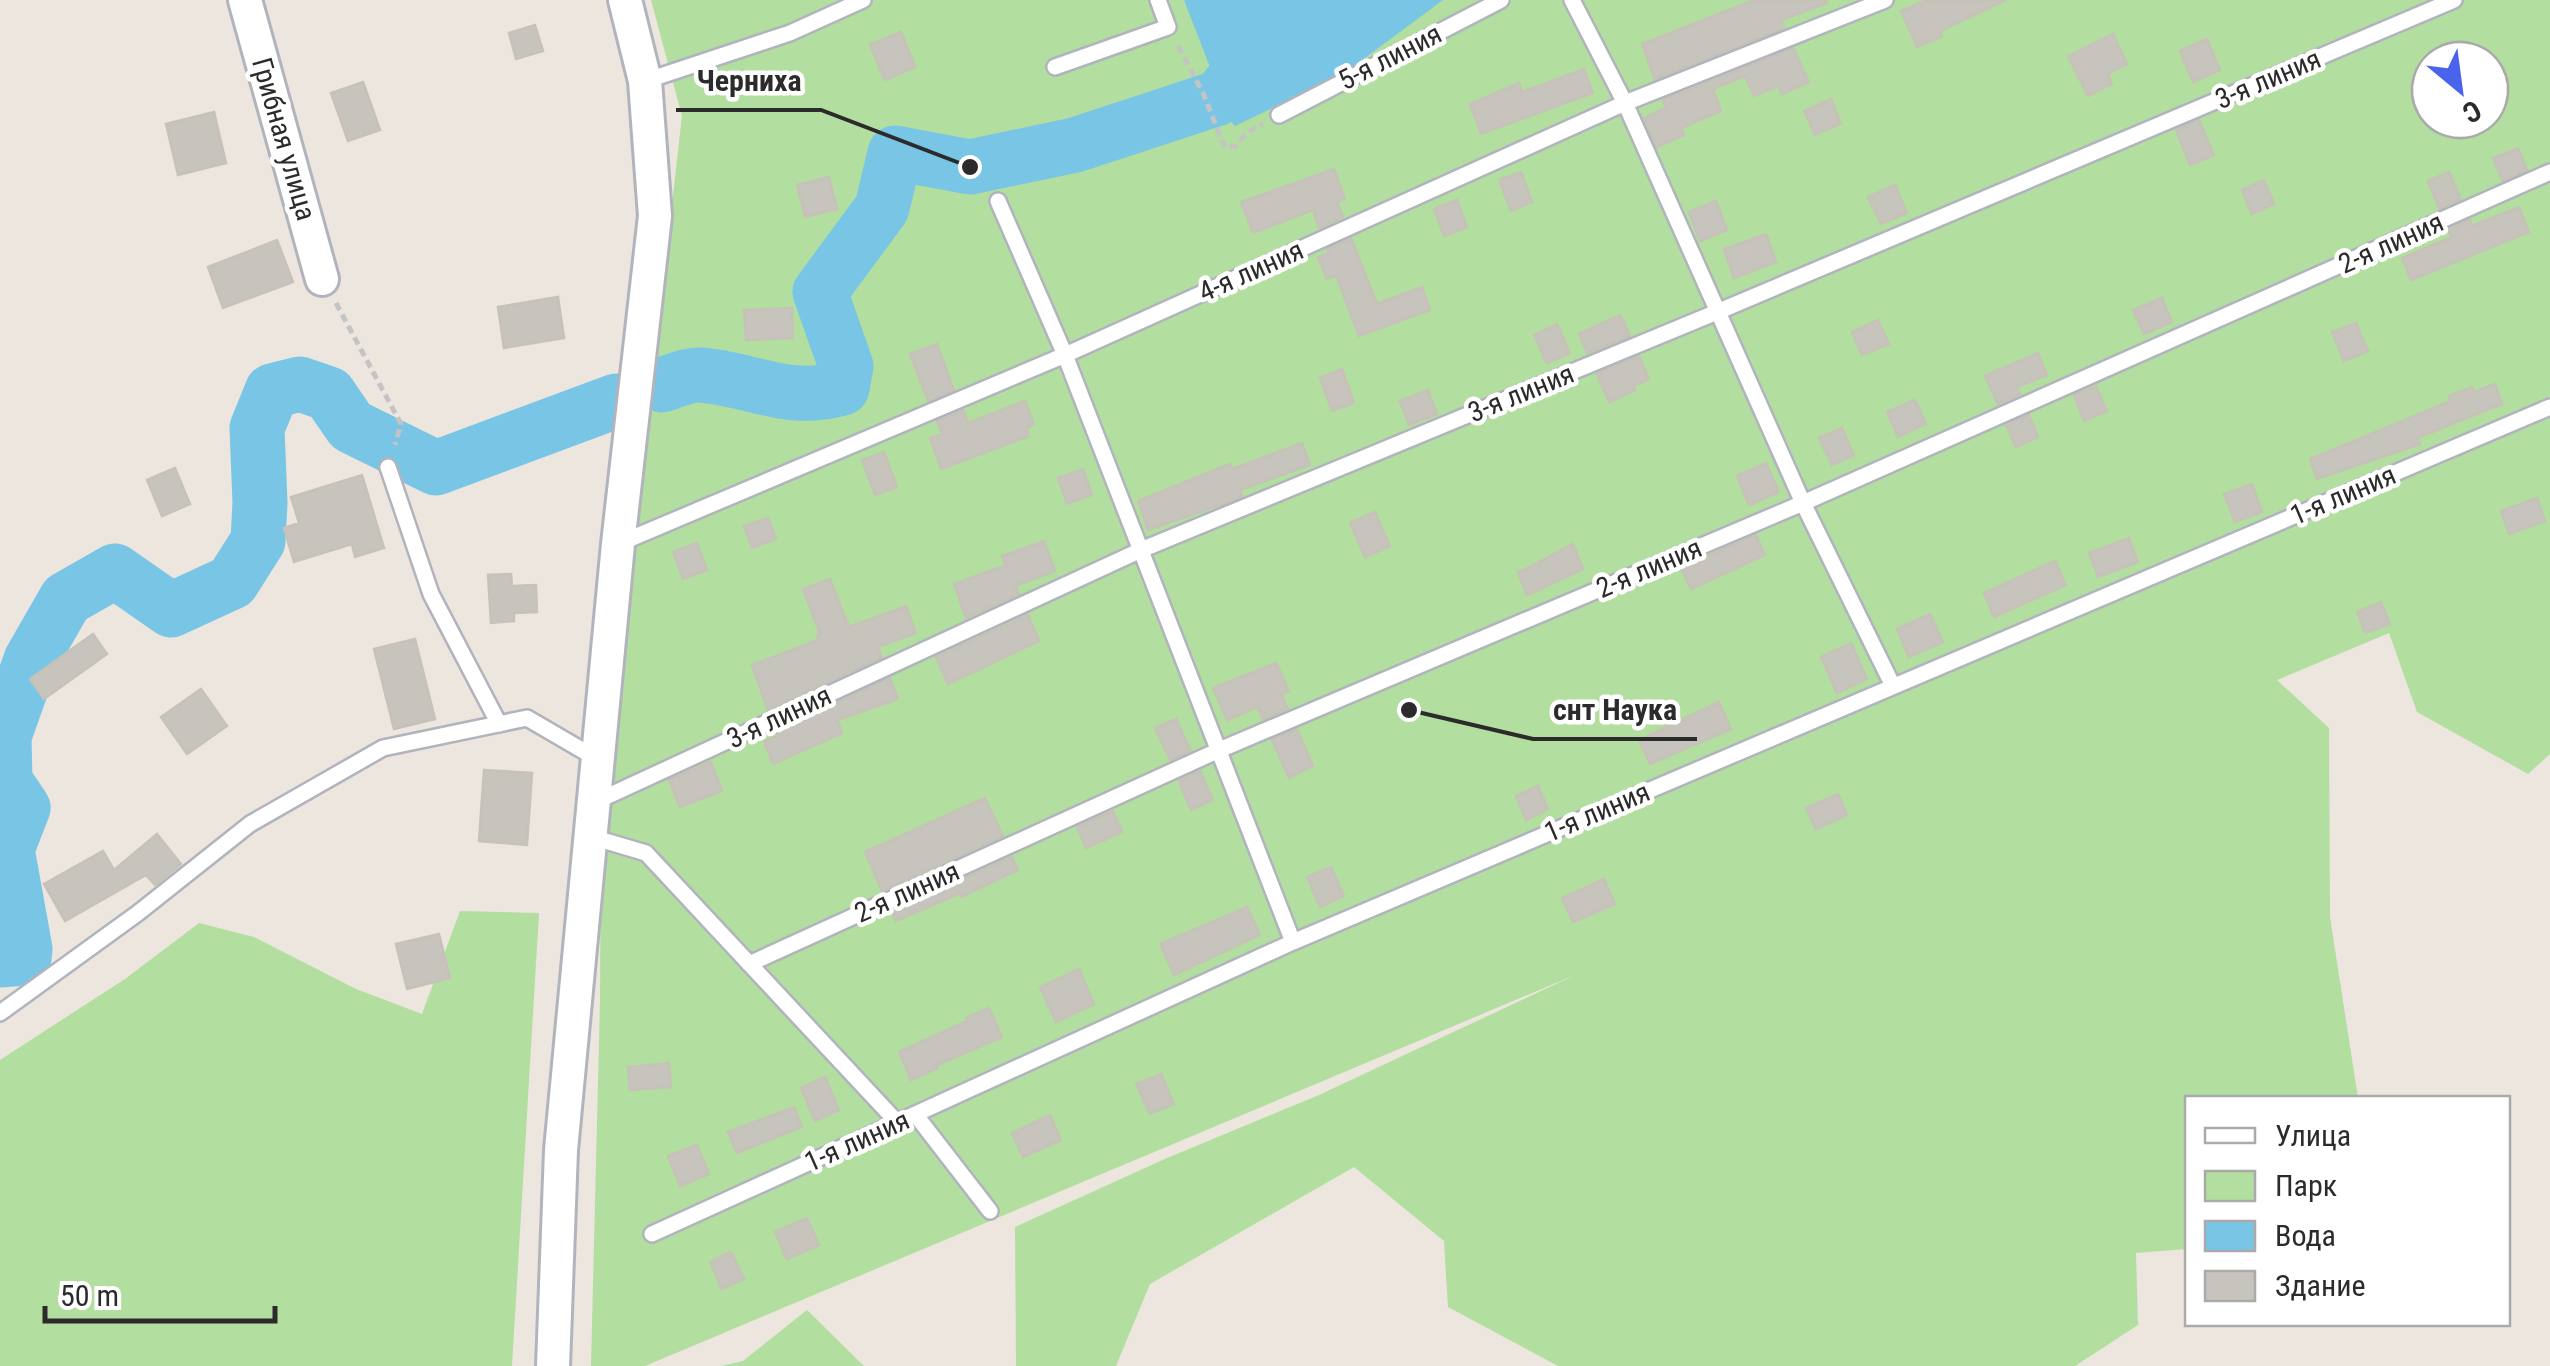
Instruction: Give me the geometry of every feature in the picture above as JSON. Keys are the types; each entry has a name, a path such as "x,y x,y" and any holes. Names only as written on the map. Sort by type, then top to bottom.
{"street":[{"name":"Грибная улица","path":"245,0 322,278"},
{"path":"553,1366 561,1150 618,544 655,216 645,81 625,0"}],"lane":[{"path":"645,81 790,33 863,0"},
{"path":"1055,67 1168,27 1158,0"},
{"name":"5-я линия","path":"1278,115 1501,0"},
{"path":"1572,0 1625,103 1803,503 1893,686"},
{"name":"4-я линия","path":"618,544 1064,356 1625,103 1885,0"},
{"name":"3-я линия","path":"596,802 1141,550 1718,312 2454,0"},
{"name":"2-я линия","path":"749,964 1218,751 1803,503 2550,172"},
{"path":"998,201 1141,550 1292,942"},
{"name":"1-я линия","path":"652,1234 1292,942 2550,408"},
{"path":"388,467 430,594 499,724"},
{"path":"0,1012 138,914 250,824 384,748 527,718 600,760"},
{"path":"592,837 646,853 898,1122"},
{"path":"915,1114 990,1211"}],"path":[{"path":"1168,27 1203,93 1225,148 1236,146 1246,133 1278,115"},
{"path":"322,278 401,424"}],"green space":[{"path":"651,0 2550,0 2550,754 2528,774 2417,712 2389,633 2277,680 2329,728 2330,917 2358,1096 2185,1096 2185,1249 2136,1253 2138,1325 2075,1366 1558,1366 1448,1307 1444,1241 1354,1167 1150,1284 1116,1366 1016,1366 1015,1227 1319,1095 1575,975 645,1366 591,1366 601,786 634,540 682,116"},
{"path":"460,911 539,913 512,1366 0,1366 0,1060 125,979 199,923 254,937 356,989 422,1014"},
{"path":"807,1310 864,1366 721,1366 743,1361"}],"water":[{"path":"1184,0 1443,0 1342,75 1235,126 1221,110 1215,80"}],"building":[{"path":"1754,0 1827,3 1781,20 1784,28 1655,79 1642,44"},
{"path":"1927,0 2006,0 1940,31 1942,36 1917,47 1901,11"},
{"path":"535,25 543,51 516,59 509,33"},
{"path":"901,32 915,67 885,80 870,45"},
{"path":"2113,34 2127,64 2108,74 2112,84 2088,96 2068,56"},
{"path":"2207,39 2220,70 2193,82 2180,51"},
{"path":"1793,48 1809,82 1782,94 1778,86 1754,96 1745,76 1713,89 1721,111 1681,128 1684,135 1657,147 1644,118 1666,108 1663,100"},
{"path":"1584,69 1593,93 1481,134 1470,104 1519,83 1522,92"},
{"path":"363,82 380,130 348,141 331,93"},
{"path":"1831,99 1841,123 1815,135 1804,111"},
{"path":"214,112 226,163 178,175 166,124"},
{"path":"2199,120 2214,155 2190,165 2176,130"},
{"path":"2518,148 2527,170 2503,181 2493,158"},
{"path":"1334,169 1345,199 1337,202 1343,217 1319,228 1313,210 1253,233 1241,202"},
{"path":"1521,172 1532,202 1511,211 1499,180"},
{"path":"2449,172 2461,199 2439,209 2428,181"},
{"path":"829,177 837,209 805,217 797,185"},
{"path":"2264,180 2274,204 2252,214 2242,190"},
{"path":"1895,185 1907,213 1881,224 1868,197"},
{"path":"1457,200 1467,227 1444,236 1434,209"},
{"path":"1716,201 1727,230 1700,241 1689,212"},
{"path":"2519,207 2529,232 2411,280 2402,258 2452,237 2448,229 2470,220 2472,226"},
{"path":"1766,234 1776,262 1734,278 1724,249"},
{"path":"1351,238 1377,304 1422,287 1430,310 1359,336 1336,275 1327,279 1318,257"},
{"path":"277,240 293,282 223,308 208,267"},
{"path":"558,297 564,338 504,348 498,307"},
{"path":"2162,298 2172,322 2144,334 2133,310"},
{"path":"792,308 793,338 746,340 744,310"},
{"path":"1620,315 1630,336 1587,353 1579,334"},
{"path":"1878,320 1889,344 1862,355 1852,332"},
{"path":"2356,323 2368,351 2344,361 2332,332"},
{"path":"1557,324 1570,353 1547,363 1534,335"},
{"path":"937,344 954,390 928,401 910,354"},
{"path":"2038,353 2047,375 2017,387 2020,394 1998,404 1985,376"},
{"path":"1639,356 1649,379 1609,402 1597,374"},
{"path":"1342,369 1354,403 1332,411 1320,378"},
{"path":"2495,384 2502,404 2417,438 2420,444 2317,479 2310,459 2451,401 2449,396"},
{"path":"2096,386 2107,411 2084,421 2074,395"},
{"path":"1428,390 1437,414 1409,425 1400,401"},
{"path":"1915,400 1926,424 1898,437 1887,412"},
{"path":"1025,401 1034,425 1026,428 1029,436 941,469 930,438 942,434 937,421 963,410 968,423"},
{"path":"2029,415 2038,437 2016,447 2006,425"},
{"path":"1842,428 1854,455 1832,465 1819,438"},
{"path":"1302,443 1310,465 1240,490 1242,496 1223,504 1148,530 1138,501 1230,464 1232,469"},
{"path":"884,452 897,487 875,495 862,460"},
{"path":"1766,463 1779,492 1749,505 1737,476"},
{"path":"175,468 190,504 162,516 147,480"},
{"path":"1083,469 1092,495 1067,504 1058,478"},
{"path":"362,475 384,548 355,557 352,544 294,562 284,528 299,523 291,497"},
{"path":"2252,484 2262,512 2235,522 2224,494"},
{"path":"2537,498 2545,521 2509,534 2501,511"},
{"path":"1375,512 1390,546 1365,557 1350,523"},
{"path":"768,518 776,539 752,548 744,526"},
{"path":"1756,535 1765,555 1691,589 1681,568"},
{"path":"2129,538 2138,562 2098,577 2089,553"},
{"path":"1044,541 1055,571 1015,586 1019,594 966,618 954,584 1006,565 1002,556"},
{"path":"697,543 707,570 683,579 673,552"},
{"path":"1573,544 1583,569 1527,595 1518,573"},
{"path":"2055,561 2066,585 1994,617 1984,593"},
{"path":"511,574 512,586 536,585 537,612 514,613 514,621 491,623 488,575"},
{"path":"830,579 849,627 906,606 916,633 878,647 882,657 768,710 752,665 818,640 820,634 803,589"},
{"path":"2381,602 2390,624 2365,633 2357,612"},
{"path":"1930,614 1943,642 1909,657 1897,629"},
{"path":"1028,615 1039,641 948,684 936,657"},
{"path":"93,634 107,654 44,699 30,679"},
{"path":"415,639 435,719 394,729 374,649"},
{"path":"1851,643 1867,679 1837,693 1821,657"},
{"path":"1276,663 1289,691 1281,694 1288,709 1263,719 1257,707 1227,720 1213,688"},
{"path":"890,678 898,699 837,720 842,733 773,764 764,741 778,736 776,731"},
{"path":"201,689 227,726 187,754 161,717"},
{"path":"1719,702 1731,729 1650,764 1639,740"},
{"path":"1176,719 1191,751 1170,760 1155,728"},
{"path":"1297,729 1313,766 1289,778 1272,740"},
{"path":"711,762 722,791 680,807 669,780"},
{"path":"484,770 532,773 527,845 479,841"},
{"path":"1200,771 1213,800 1191,810 1179,781"},
{"path":"1538,786 1548,809 1526,820 1516,796"},
{"path":"1838,794 1847,815 1816,829 1806,808"},
{"path":"985,798 1003,836 882,891 865,852"},
{"path":"1113,811 1122,832 1086,848 1077,827"},
{"path":"157,834 181,864 155,885 146,875 65,921 44,884 103,851 114,870"},
{"path":"1012,857 1018,870 896,921 892,911"},
{"path":"1331,867 1344,896 1320,907 1307,877"},
{"path":"1604,879 1615,904 1573,922 1562,898"},
{"path":"1247,907 1260,935 1174,975 1160,944"},
{"path":"439,934 450,978 407,989 396,944"},
{"path":"1079,969 1094,1004 1056,1022 1040,987"},
{"path":"989,1008 1002,1037 911,1080 899,1052"},
{"path":"669,1063 671,1087 630,1090 628,1067"},
{"path":"1161,1074 1174,1104 1150,1114 1136,1084"},
{"path":"825,1077 839,1110 815,1121 801,1088"},
{"path":"794,1107 802,1127 737,1153 728,1132"},
{"path":"1050,1115 1061,1140 1023,1157 1012,1133"},
{"path":"697,1145 709,1174 680,1186 668,1156"},
{"path":"807,1218 819,1245 787,1259 775,1232"},
{"path":"731,1252 744,1279 722,1289 710,1262"}],"waterway":[{"path":"662,385 701,375 787,392 842,388 846,366 820,292 882,208 895,153 970,167 1075,145 1218,98 1303,0"},
{"path":"0,960 24,958 25,949 7,849 23,808 5,781 4,736 31,660 66,599 115,571 171,610 232,582 258,541 257,428 272,391 300,384 329,394 351,426 436,468 616,401"}],"place":[{"name":"Черниха","path":"970,167"},
{"name":"снт Наука","path":"1409,710"}]}
